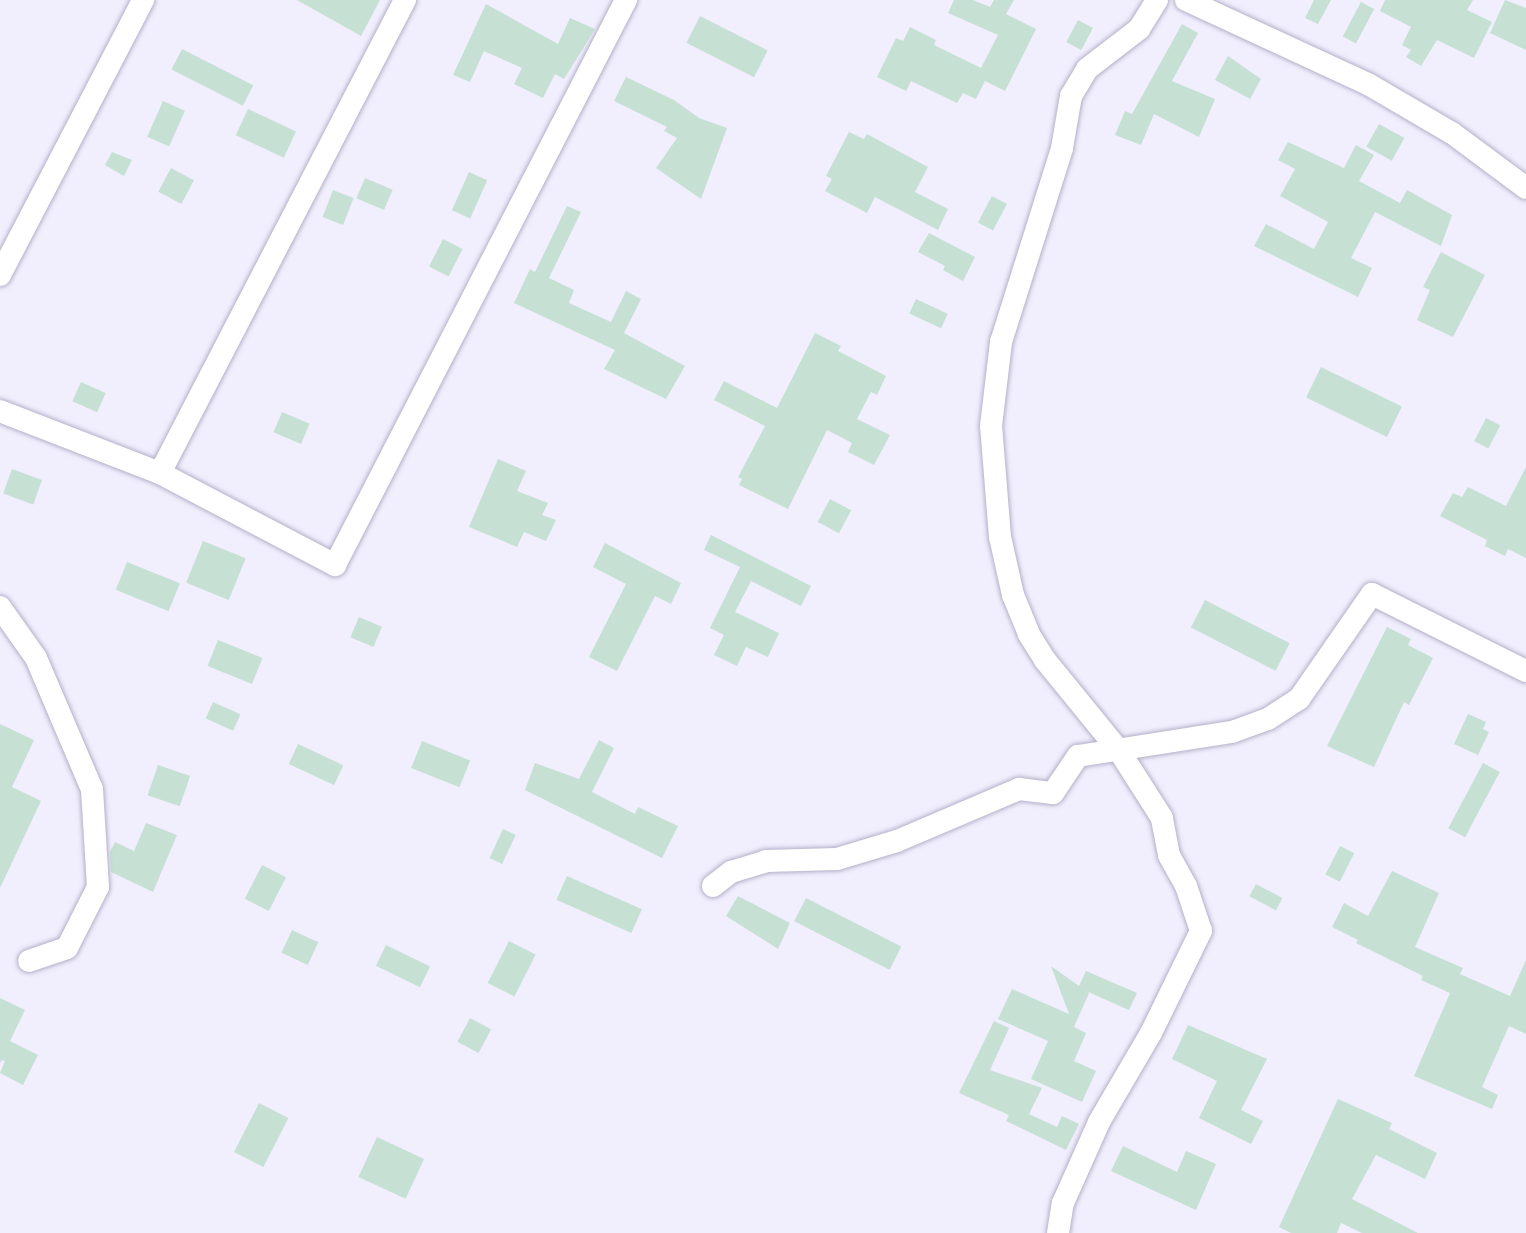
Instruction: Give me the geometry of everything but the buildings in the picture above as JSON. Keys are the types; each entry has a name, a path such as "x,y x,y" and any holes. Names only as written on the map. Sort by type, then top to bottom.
{"street":[{"path":"0,275 143,0"},
{"path":"160,473 405,0"},
{"path":"0,411 160,473 335,565 626,0"},
{"path":"1058,1233 1063,1203 1099,1122 1151,1033 1201,931 1186,886 1169,855 1162,818 1120,752 1045,660 1029,634 1013,595 1000,537 991,426 1001,342 1062,148 1071,96 1087,69 1139,29 1157,0"},
{"path":"1186,0 1368,84 1452,133 1526,188"},
{"path":"713,886 731,872 766,861 837,859 897,841 1019,789 1053,793 1078,756 1120,752 1232,732 1268,719 1299,699 1372,594 1526,671"},
{"path":"0,607 36,658 92,789 98,887 67,948 29,961"}]}
